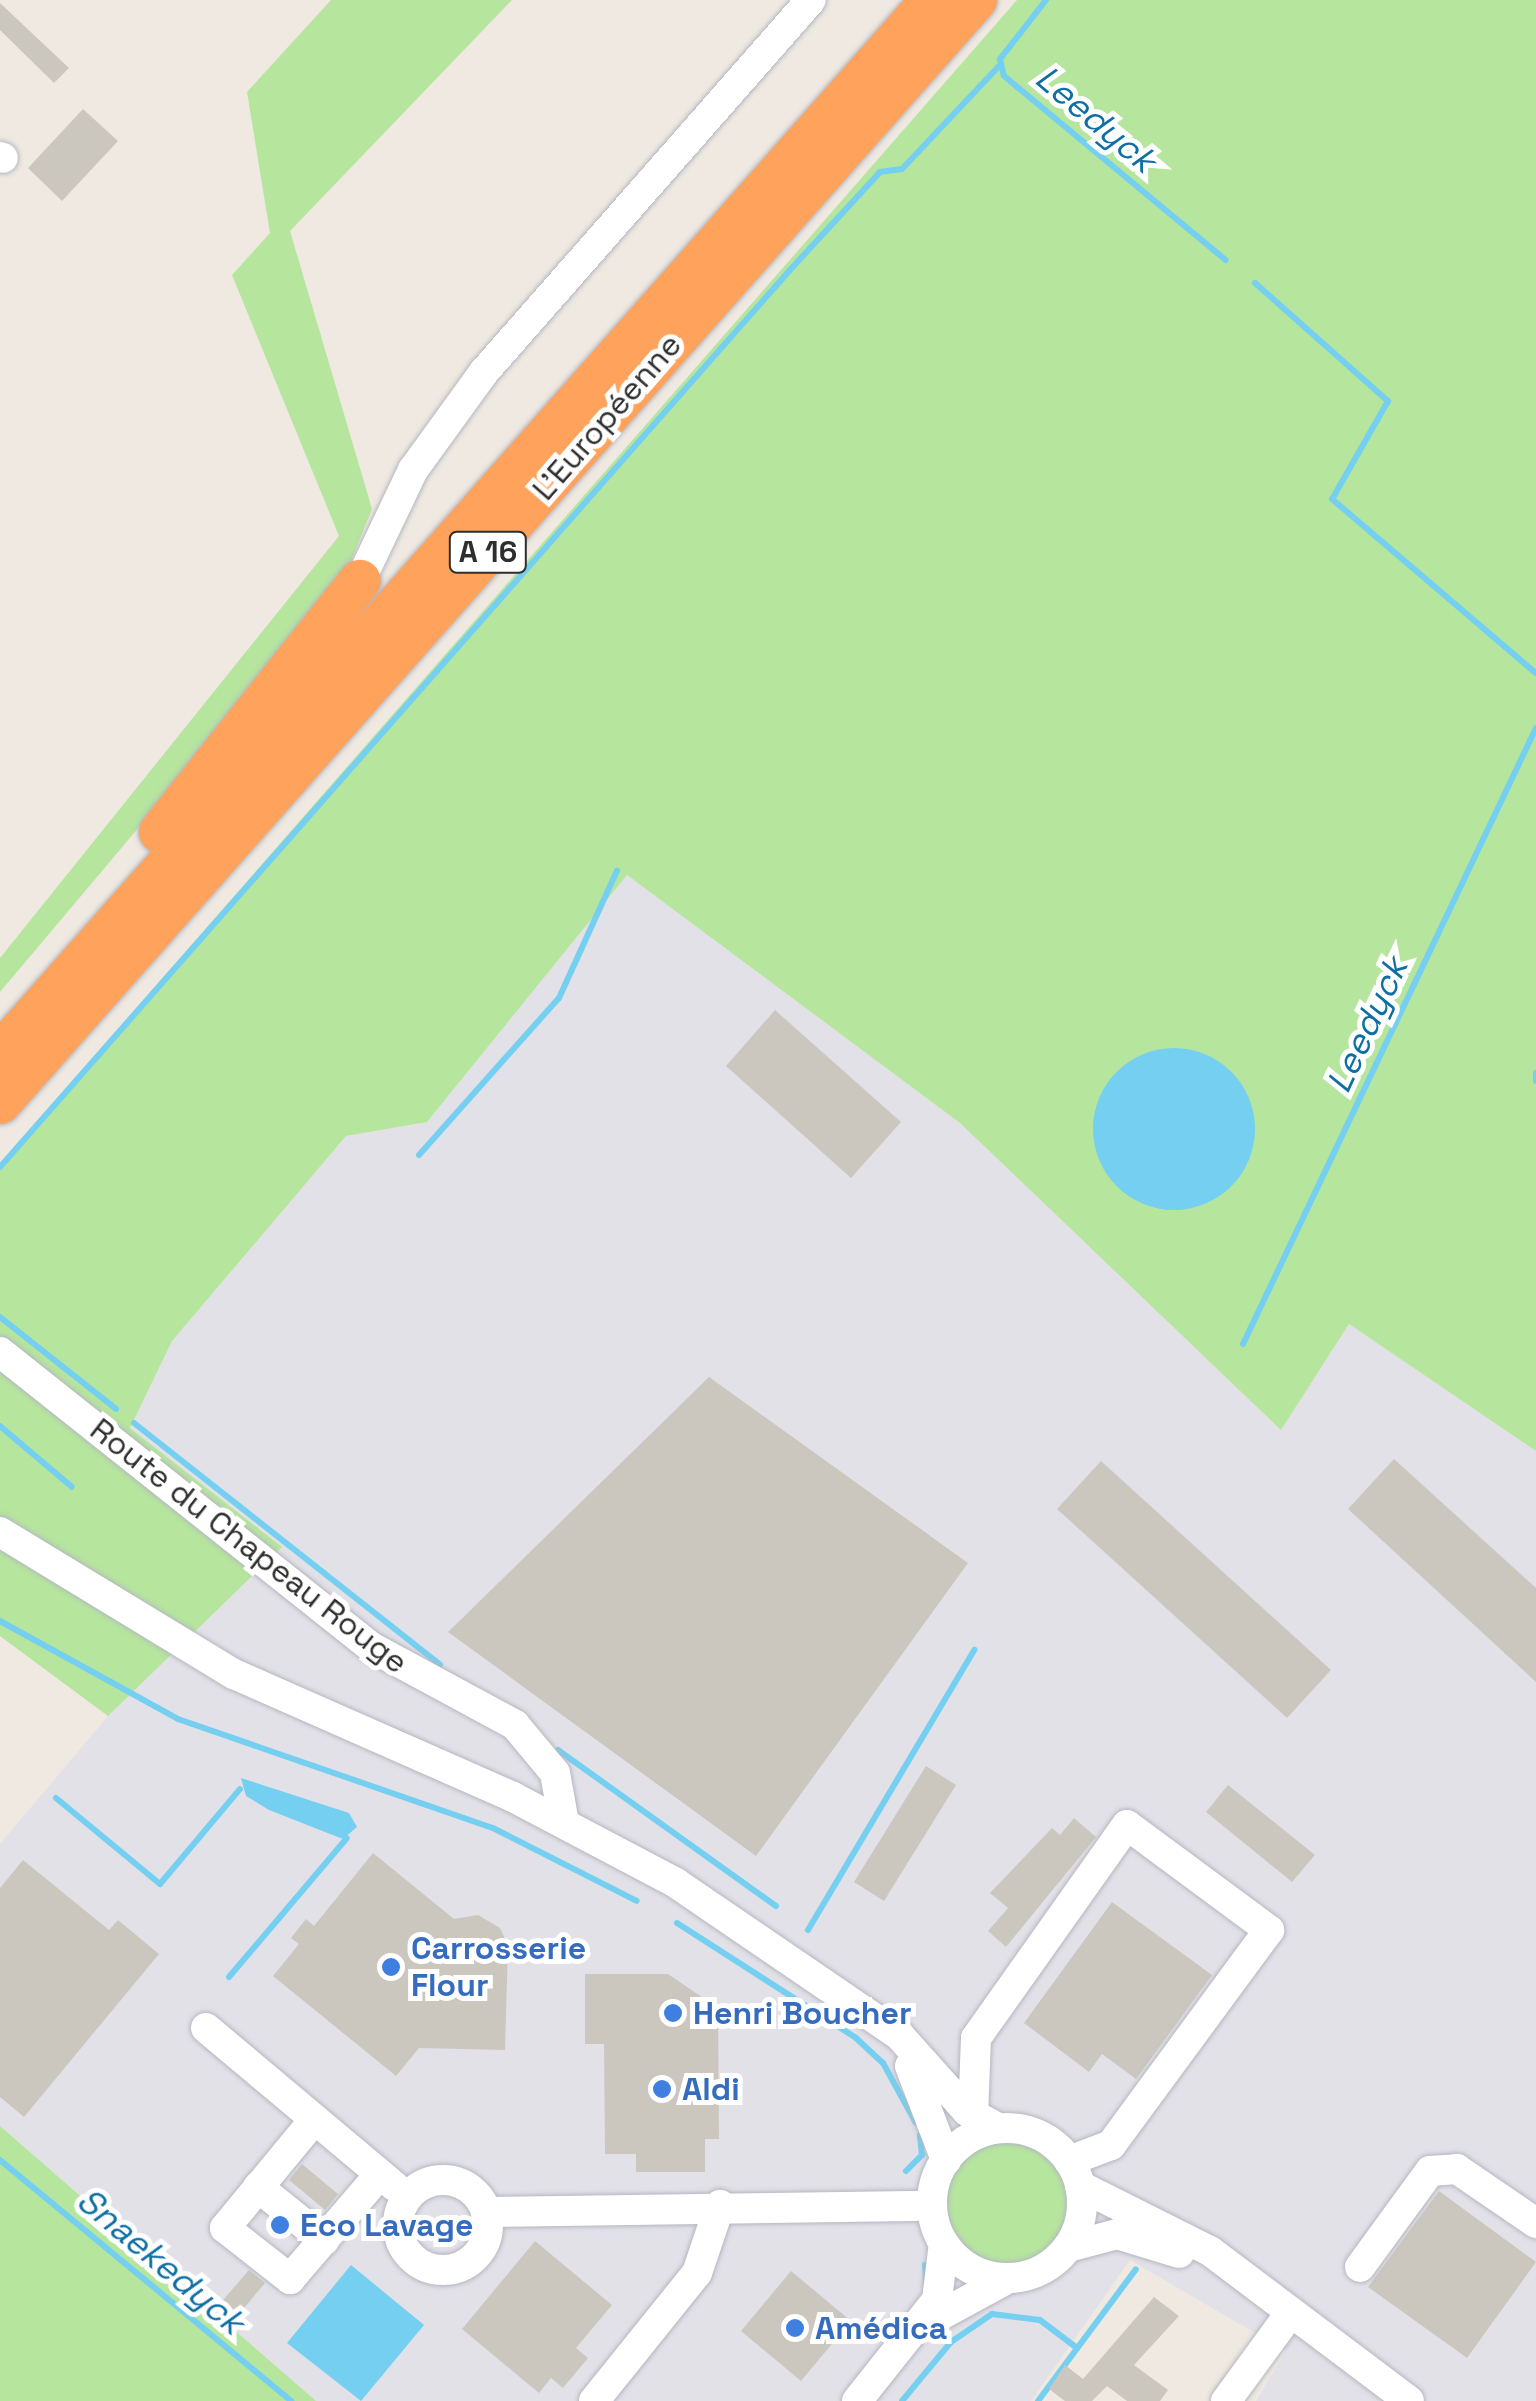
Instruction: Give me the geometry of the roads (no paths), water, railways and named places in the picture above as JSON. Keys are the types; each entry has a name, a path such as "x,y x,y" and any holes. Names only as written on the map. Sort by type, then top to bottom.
{"highway":[{"name":"L'Européenne","path":"0,1054 932,0"},
{"name":"L'Européenne","path":"0,1103 976,0"},
{"path":"0,1025 360,582"}],"street":[{"path":"360,582 413,470 484,372 811,0"},
{"name":"Route du Chapeau Rouge","path":"0,1352 371,1647 516,1726 555,1773 564,1822"},
{"path":"0,1532 234,1674 564,1822 730,1916 872,2016 986,2122 1038,2134 1075,2173 1200,2245 1288,2315 1408,2401"},
{"path":"986,2122 968,2074 976,2038 1127,1825 1269,1930 1111,2145 1075,2173 1068,2247"},
{"path":"872,2016 921,2083 946,2160"},
{"path":"206,2028 409,2196"},
{"path":"314,2120 225,2228 290,2279 379,2175"},
{"path":"857,2401 913,2334 941,2292 944,2243 932,2206 946,2160 986,2122"},
{"path":"1360,2267 1430,2171 1458,2169 1536,2223"},
{"path":"409,2196 450,2181 486,2212 720,2205 932,2206"},
{"path":"258,2187 324,2240"},
{"path":"409,2196 401,2242 434,2270 474,2258 486,2212"},
{"path":"594,2401 696,2273 720,2205"},
{"path":"913,2334 1011,2278 1041,2270 1068,2247 1107,2234 1148,2240 1288,2315"},
{"path":"944,2243 973,2269 1011,2278"},
{"path":"1226,2401 1288,2315"}],"water":[{"path":"1174,1048 1205,1054 1231,1072 1249,1098 1255,1129 1249,1160 1231,1186 1205,1204 1174,1210 1143,1204 1117,1186 1099,1160 1093,1129 1099,1098 1117,1072 1143,1054"},
{"path":"241,1778 349,1813 357,1827 343,1839 269,1810 246,1796"},
{"path":"351,2265 424,2325 361,2401 287,2343"}],"waterway":[{"name":"Leedyck","path":"1046,0 1000,59 1004,76 1226,260"},
{"path":"0,1167 789,271 880,172 902,169 999,66"},
{"name":"Leedyck","path":"1255,283 1388,401 1332,499 1536,673"},
{"name":"Leedyck","path":"1243,1344 1536,728"},
{"path":"419,1155 559,998 617,871"},
{"path":"1536,1073 1536,1081"},
{"path":"0,1317 116,1409"},
{"path":"134,1423 440,1665"},
{"path":"0,1426 72,1487"},
{"path":"0,1621 178,1719 493,1828 637,1901"},
{"path":"808,1930 974,1650"},
{"path":"558,1750 776,1906"},
{"path":"56,1798 160,1884 240,1789"},
{"path":"229,1977 347,1838"},
{"path":"677,1923 856,2038 883,2063 916,2123"},
{"path":"906,2171 922,2155 920,2135"},
{"name":"Snaekedyck","path":"0,2160 291,2401"},
{"path":"925,2265 927,2292"},
{"name":"Snaekedyck","path":"1038,2401 1136,2269"},
{"path":"902,2401 951,2342 992,2314 1040,2320 1077,2348"}],"place":[{"name":"Carrosserie Flour","path":"391,1967"},
{"name":"Henri Boucher","path":"673,2013"},
{"name":"Aldi","path":"662,2089"},
{"name":"Eco Lavage","path":"280,2225"},
{"name":"Amédica","path":"795,2328"}]}
